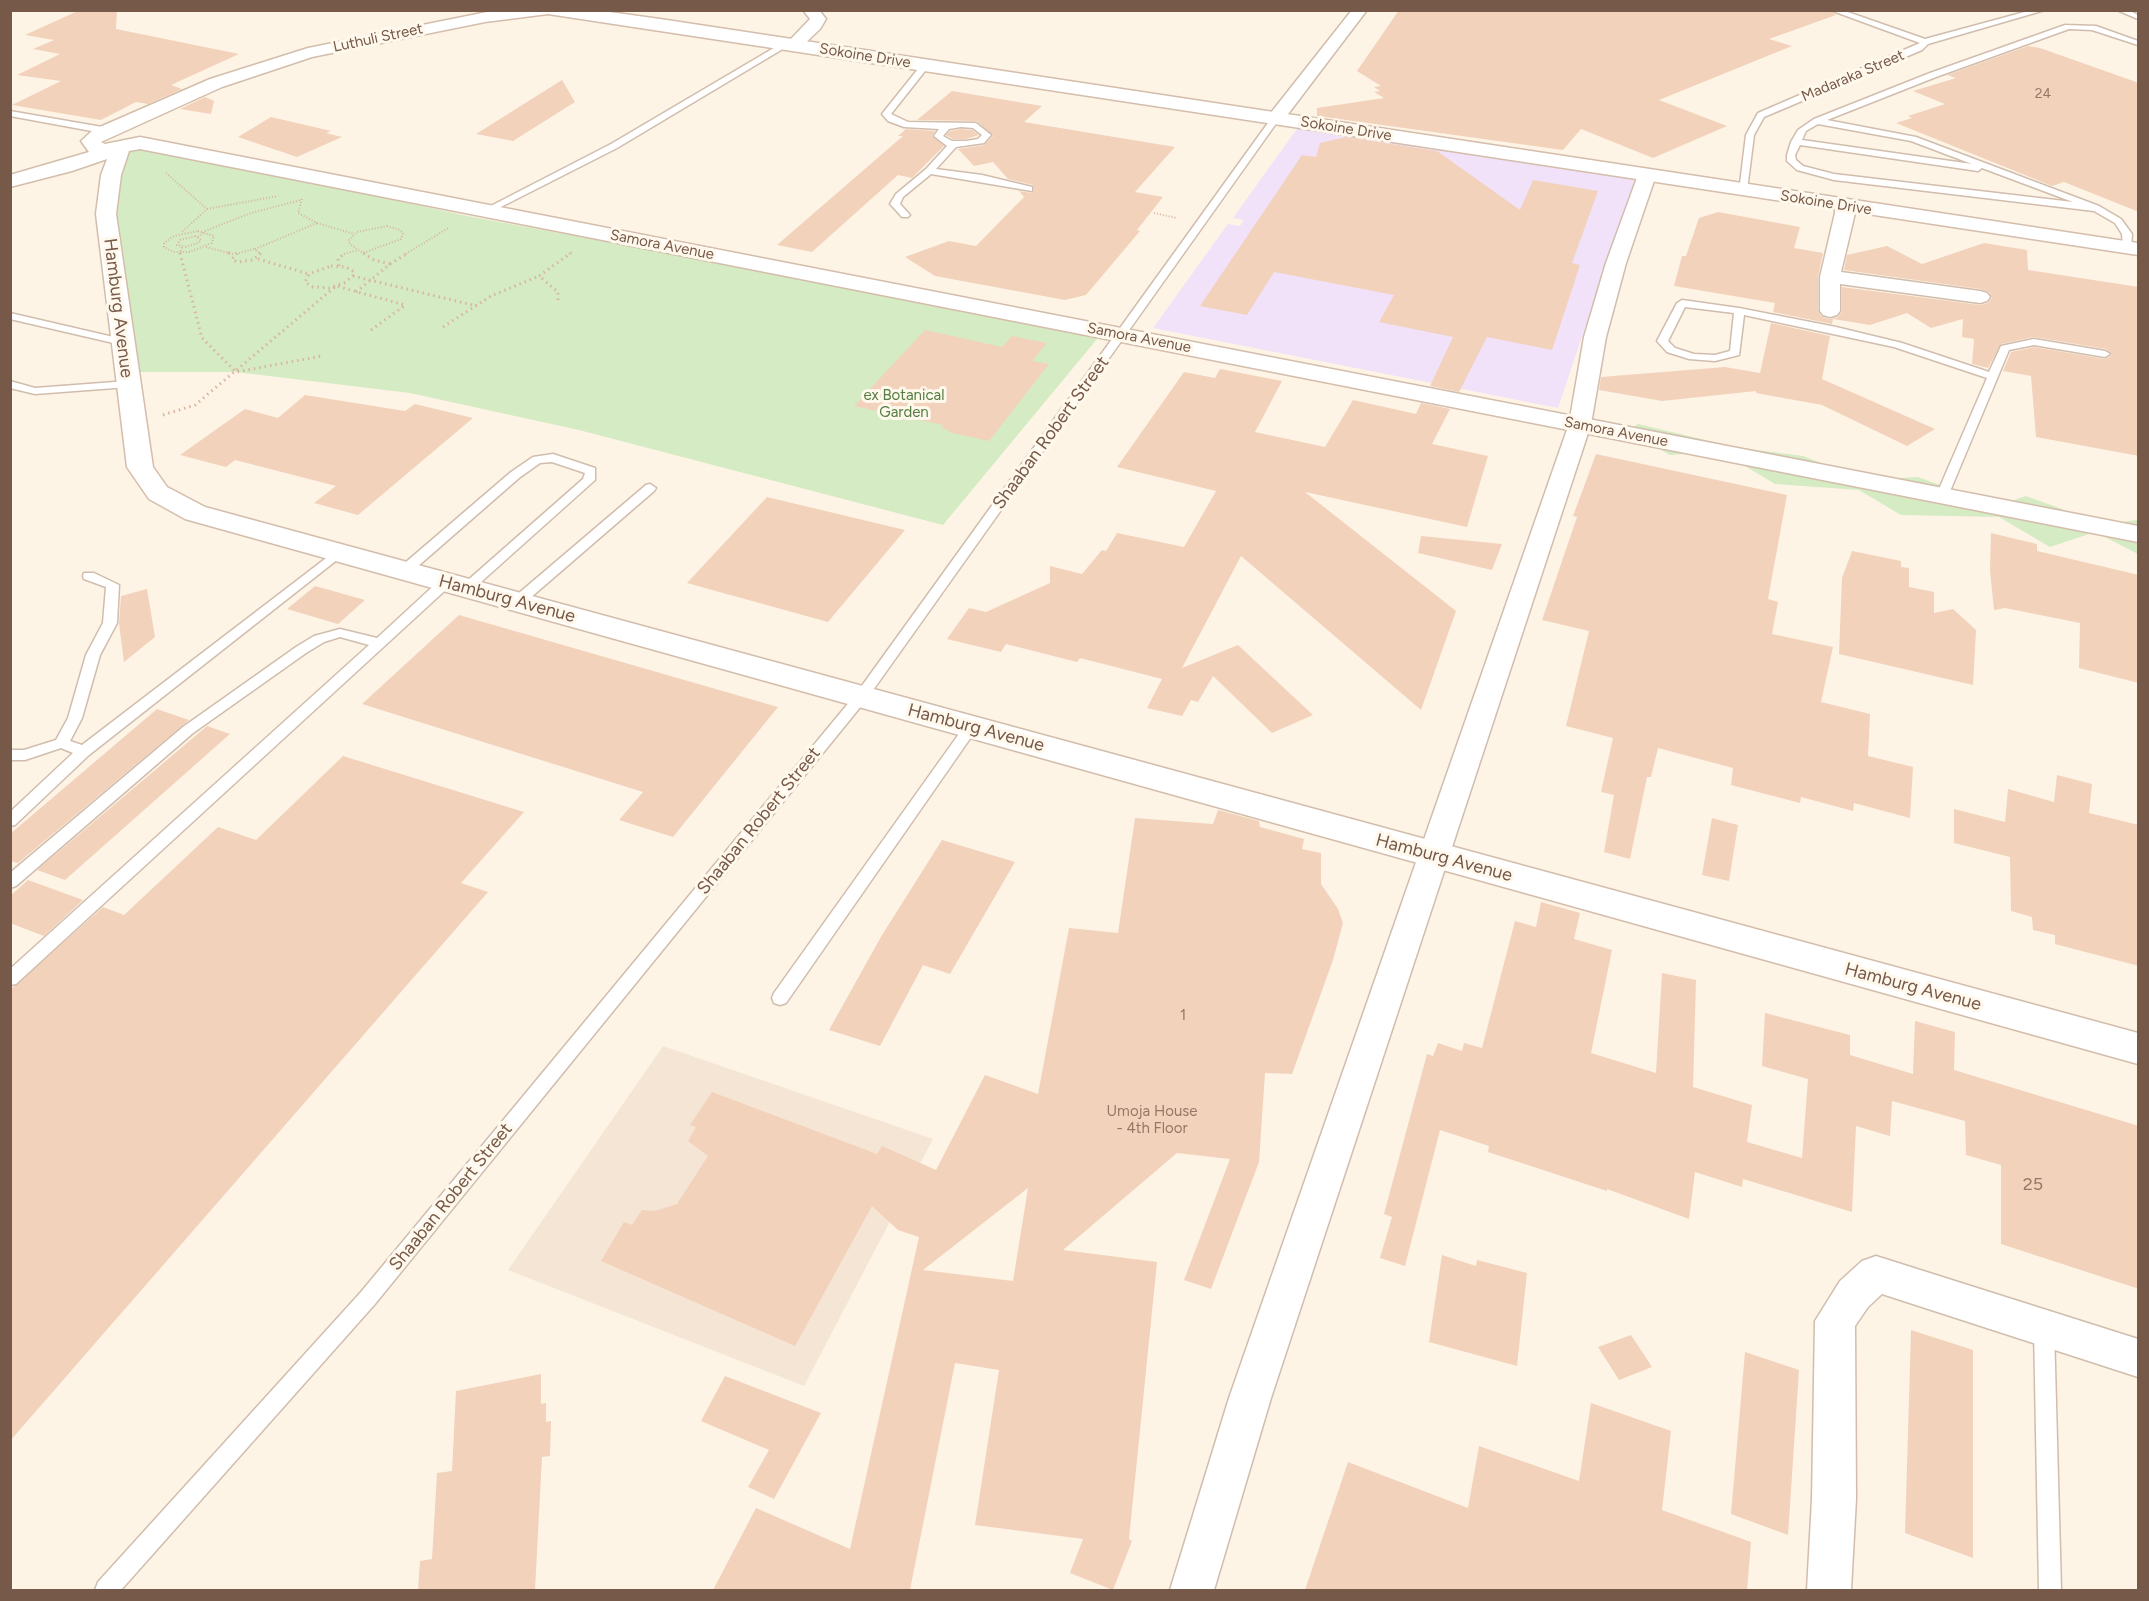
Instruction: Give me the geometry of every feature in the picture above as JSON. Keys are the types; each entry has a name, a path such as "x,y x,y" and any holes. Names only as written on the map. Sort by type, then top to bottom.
{"street":[{"name":"Luthuli Street","path":"10,179 65,167 120,142 216,83 308,53 485,17 544,10"},
{"name":"Sokoine Drive","path":"553,10 2133,248"},
{"path":"790,45 815,26 818,19 810,10"},
{"name":"Shaaban Robert Street","path":"1276,118 1360,10"},
{"name":"Luthuli Street","path":"120,142 216,83"},
{"name":"Samora Avenue","path":"120,142 488,210 2139,534"},
{"name":"Hamburg Avenue","path":"120,142 107,194 106,214 140,467 158,493 195,513 2139,1049"},
{"path":"1192,1590 1250,1398 1580,424 1595,336 1616,263 1647,175"},
{"path":"1830,311 1830,277 1836,243 1845,213 1844,206"},
{"path":"1830,277 1980,297"},
{"path":"1829,1590 1834,1498 1835,1321 1854,1294 1876,1274 2139,1358"}],"lane":[{"name":"Madaraka Street","path":"1742,190 1750,135 1761,115 1919,48 1925,42 1833,10"},
{"path":"1925,42 2042,10"},
{"path":"2120,10 2139,17"},
{"path":"2133,10 2139,12"},
{"path":"2096,208 1816,174 1800,168 1792,161 1791,155 1802,130 1817,121 1933,75 2068,27 2093,28 2139,43"},
{"path":"488,210 614,146 790,45"},
{"path":"925,66 886,114 891,119 907,125 946,127 969,124 982,128 987,135 974,143 954,144 938,136 946,127"},
{"path":"10,113 120,142"},
{"name":"Shaaban Robert Street","path":"106,1590 368,1298 861,697 1276,118"},
{"path":"1817,121 1913,139 2096,208 2118,221 2133,248"},
{"path":"1795,142 2007,173"},
{"path":"905,214 895,204 896,200 929,171 954,144"},
{"path":"929,171 982,178 1029,189"},
{"path":"1739,311 1735,353 1715,358 1693,357 1671,350 1662,341 1682,303 1739,311 1898,345 1993,377"},
{"path":"10,316 122,342"},
{"path":"1942,496 2005,348 2034,342 2106,354"},
{"path":"10,384 24,390 35,391 128,384"},
{"path":"10,979 380,643 589,480 591,471 554,458 537,460 515,474 404,571"},
{"path":"517,602 650,488"},
{"path":"10,821 84,751 338,553"},
{"path":"61,742 75,718 93,655 110,623 113,585 89,576"},
{"path":"10,882 188,730 301,650 319,639 340,633 380,643"},
{"path":"780,998 971,727"},
{"path":"10,766 18,755 61,742 84,751"},
{"path":"2044,1328 2050,1590"}],"path":[{"path":"165,172 207,210"},
{"path":"182,233 207,210 288,194"},
{"path":"306,194 298,213 317,223 354,234"},
{"path":"198,237 201,240 198,243 177,245 180,240 198,237 206,231 252,213 302,199"},
{"path":"206,247 214,239 211,233 206,231 182,233 168,239 164,247 180,253 206,247 233,254 254,249 317,223"},
{"path":"339,266 338,259 346,252 362,251 401,239 403,234 395,227 387,226 369,228 354,234 349,240 350,244 362,251 374,260 390,264"},
{"path":"356,292 390,264 448,228"},
{"path":"443,327 491,296 539,276 596,232"},
{"path":"183,246 180,253 202,338 236,372"},
{"path":"254,249 262,253 257,258"},
{"path":"233,254 232,259 237,262 257,258 309,274"},
{"path":"353,276 351,269 339,266 322,268 305,278 308,285 320,288 336,286 405,305 371,330"},
{"path":"134,424 195,405 336,286 353,276 477,306"},
{"path":"539,276 558,292 558,300"},
{"path":"236,372 322,356"}],"shaded area":[{"path":"1299,126 1635,179 1558,408 1153,328 1228,224 1240,226 1244,220 1233,218"},
{"path":"663,1046 933,1139 804,1386 508,1270"}],"green space":[{"name":"ex Botanical Garden","path":"118,140 467,216 1102,333 943,525 579,430 410,393 236,372 139,372 113,209"},
{"path":"1638,424 1735,447 1803,456 1865,480 1918,477 1997,506 2026,496 2103,524 2138,520 2138,554 2095,532 2050,547 1999,517 1901,515 1859,490 1775,484 1720,451 1670,455 1627,431"}],"building":[{"path":"80,10 117,10 116,29 239,54 171,85 182,89 148,104 136,102 101,120 12,105 61,81 17,75 60,54 33,49 54,40 25,35"},
{"path":"1399,10 1828,10 1836,15 1769,39 1792,46 1659,100 1727,126 1653,158 1581,129 1563,150 1317,116 1317,108 1384,98 1374,92 1380,91 1374,87 1381,86 1357,71"},
{"path":"2028,46 2040,48 2139,83 2139,212 2064,182 2052,186 1896,123 1912,118 1908,116 1945,104 1913,91 1956,78 1947,75"},
{"path":"562,80 575,102 513,141 476,134"},
{"path":"952,91 1042,106 1024,122 1175,147 1135,192 1163,197 1137,230 1140,231 1086,295 1065,300 935,276 905,257 949,241 976,246 1024,197 1019,191 1032,193 1034,191 1033,185 1008,179 993,162 974,166 958,149 984,145 993,136 977,121 917,120"},
{"path":"205,97 214,101 211,114 180,109"},
{"path":"271,117 331,131 326,133 342,137 297,157 238,137"},
{"path":"906,129 935,131 932,136 944,146 912,178 898,175 812,252 777,245 903,136 898,136"},
{"path":"972,130 979,135 966,139 953,139 946,135 950,131"},
{"path":"1346,137 1437,151 1520,210 1533,180 1598,191 1572,263 1580,265 1552,350 1487,337 1459,392 1430,386 1453,337 1379,322 1394,295 1274,272 1247,315 1200,306 1302,155 1316,157 1320,143"},
{"path":"1718,212 1800,227 1794,248 1823,253 1818,277 1818,311 1821,316 1829,319 1838,317 1842,312 1842,287 1980,305 1988,303 1992,298 1989,292 1980,289 1844,270 1847,255 1887,246 1922,264 1984,243 2027,250 2028,270 2139,287 2139,456 2036,437 2031,376 2003,371 2011,352 2034,347 2105,359 2112,355 2106,349 2034,337 2001,344 1988,368 1972,364 1974,339 1962,337 1963,319 1931,328 1907,313 1870,325 1833,319 1832,324 1773,312 1775,303 1674,286 1682,256 1686,256 1699,218"},
{"path":"1771,323 1830,336 1822,379 1935,429 1907,446 1822,405 1756,393 1756,391 1662,401 1599,390 1601,377 1725,367 1760,373"},
{"path":"925,330 1002,347 1012,336 1047,343 1032,361 1049,364 989,441 948,432 949,430 941,428 943,425 854,406"},
{"path":"1220,369 1282,381 1255,432 1325,447 1353,400 1416,414 1421,403 1450,409 1432,444 1488,456 1467,527 1305,492 1456,611 1421,710 1241,556 1182,668 1238,645 1313,715 1272,733 1213,676 1198,702 1191,700 1182,716 1147,708 1162,679 1080,658 1077,662 1006,644 1001,652 947,639 969,608 986,612 1050,583 1050,566 1082,574 1102,550 1106,551 1117,533 1184,547 1216,491 1117,467 1184,372 1215,378"},
{"path":"305,395 405,411 415,404 473,418 358,515 314,503 336,486 235,460 226,467 180,455 245,409 278,418"},
{"path":"1596,454 1787,495 1768,599 1778,602 1772,634 1833,647 1821,702 1870,714 1868,756 1913,767 1910,818 1854,803 1853,811 1801,797 1800,803 1731,785 1733,768 1658,748 1651,777 1647,777 1630,859 1604,852 1614,795 1601,792 1613,738 1566,726 1589,631 1542,620 1577,517 1573,516"},
{"path":"767,497 905,530 828,622 687,583"},
{"path":"1991,533 2037,544 2037,551 2139,575 2139,683 2079,668 2080,623 2005,608 1994,610 1990,570"},
{"path":"1421,536 1502,544 1492,570 1418,553"},
{"path":"1852,551 1901,561 1901,567 1909,568 1909,587 1934,592 1934,613 1953,609 1976,630 1973,685 1839,654 1842,578"},
{"path":"315,586 365,600 338,624 287,609"},
{"path":"147,589 155,637 124,662 119,624 121,596"},
{"path":"459,615 778,707 673,837 619,820 643,792 362,704"},
{"path":"157,709 189,720 18,863 10,861 10,834"},
{"path":"207,726 230,734 65,880 37,870"},
{"path":"343,756 524,812 461,883 488,892 10,1441 10,990 103,907 124,915 218,827 256,840"},
{"path":"2057,775 2092,784 2089,813 2139,825 2139,966 2055,944 2055,935 2033,930 2032,917 2011,911 2010,857 1954,843 1954,809 2005,822 2008,789 2054,802"},
{"path":"1218,810 1259,821 1260,827 1304,839 1302,849 1321,853 1321,884 1338,909 1343,923 1333,960 1292,1074 1265,1073 1259,1162 1211,1289 1184,1280 1230,1159 1177,1153 1063,1250 1157,1262 1129,1539 1132,1541 1113,1590 1070,1573 1083,1539 975,1525 999,1370 955,1363 910,1590 713,1590 756,1508 850,1549 919,1237 898,1230 872,1206 795,1346 601,1261 624,1222 632,1225 642,1210 655,1211 677,1204 708,1156 688,1141 696,1127 690,1125 712,1092 877,1154 882,1146 936,1170 985,1075 1038,1094 1069,928 1118,933 1135,818 1213,824","holes":["1028,1188 1013,1281 923,1270"]},
{"path":"1712,818 1738,825 1729,881 1702,875"},
{"path":"942,840 1015,862 950,974 923,965 880,1046 829,1030 882,935"},
{"path":"28,880 83,900 44,936 10,923 10,896"},
{"path":"1541,902 1580,913 1574,939 1612,950 1591,1053 1656,1073 1662,973 1696,980 1693,1087 1752,1105 1747,1142 1802,1158 1808,1079 1762,1066 1765,1013 1850,1035 1850,1055 1913,1074 1915,1021 1955,1032 1954,1070 2139,1126 2139,1289 2001,1244 2001,1165 1966,1155 1965,1121 1892,1101 1890,1136 1856,1126 1852,1212 1743,1179 1742,1187 1695,1172 1689,1219 1607,1189 1607,1191 1488,1152 1489,1146 1440,1130 1405,1266 1380,1258 1392,1217 1384,1214 1427,1054 1433,1056 1438,1043 1462,1051 1464,1043 1482,1048 1515,921 1536,927"},
{"path":"1442,1255 1476,1266 1477,1260 1527,1273 1517,1366 1429,1342"},
{"path":"1911,1330 1973,1350 1973,1558 1905,1533"},
{"path":"1631,1335 1652,1367 1619,1380 1598,1347"},
{"path":"1745,1352 1799,1370 1788,1535 1731,1514"},
{"path":"541,1374 541,1404 546,1403 546,1422 551,1421 550,1456 542,1457 535,1590 418,1590 420,1561 432,1559 437,1473 452,1471 456,1391"},
{"path":"725,1376 821,1413 774,1499 748,1487 769,1450 701,1421"},
{"path":"1591,1403 1671,1431 1662,1510 1751,1542 1747,1590 1305,1590 1348,1462 1468,1508 1479,1446 1579,1481"}]}
